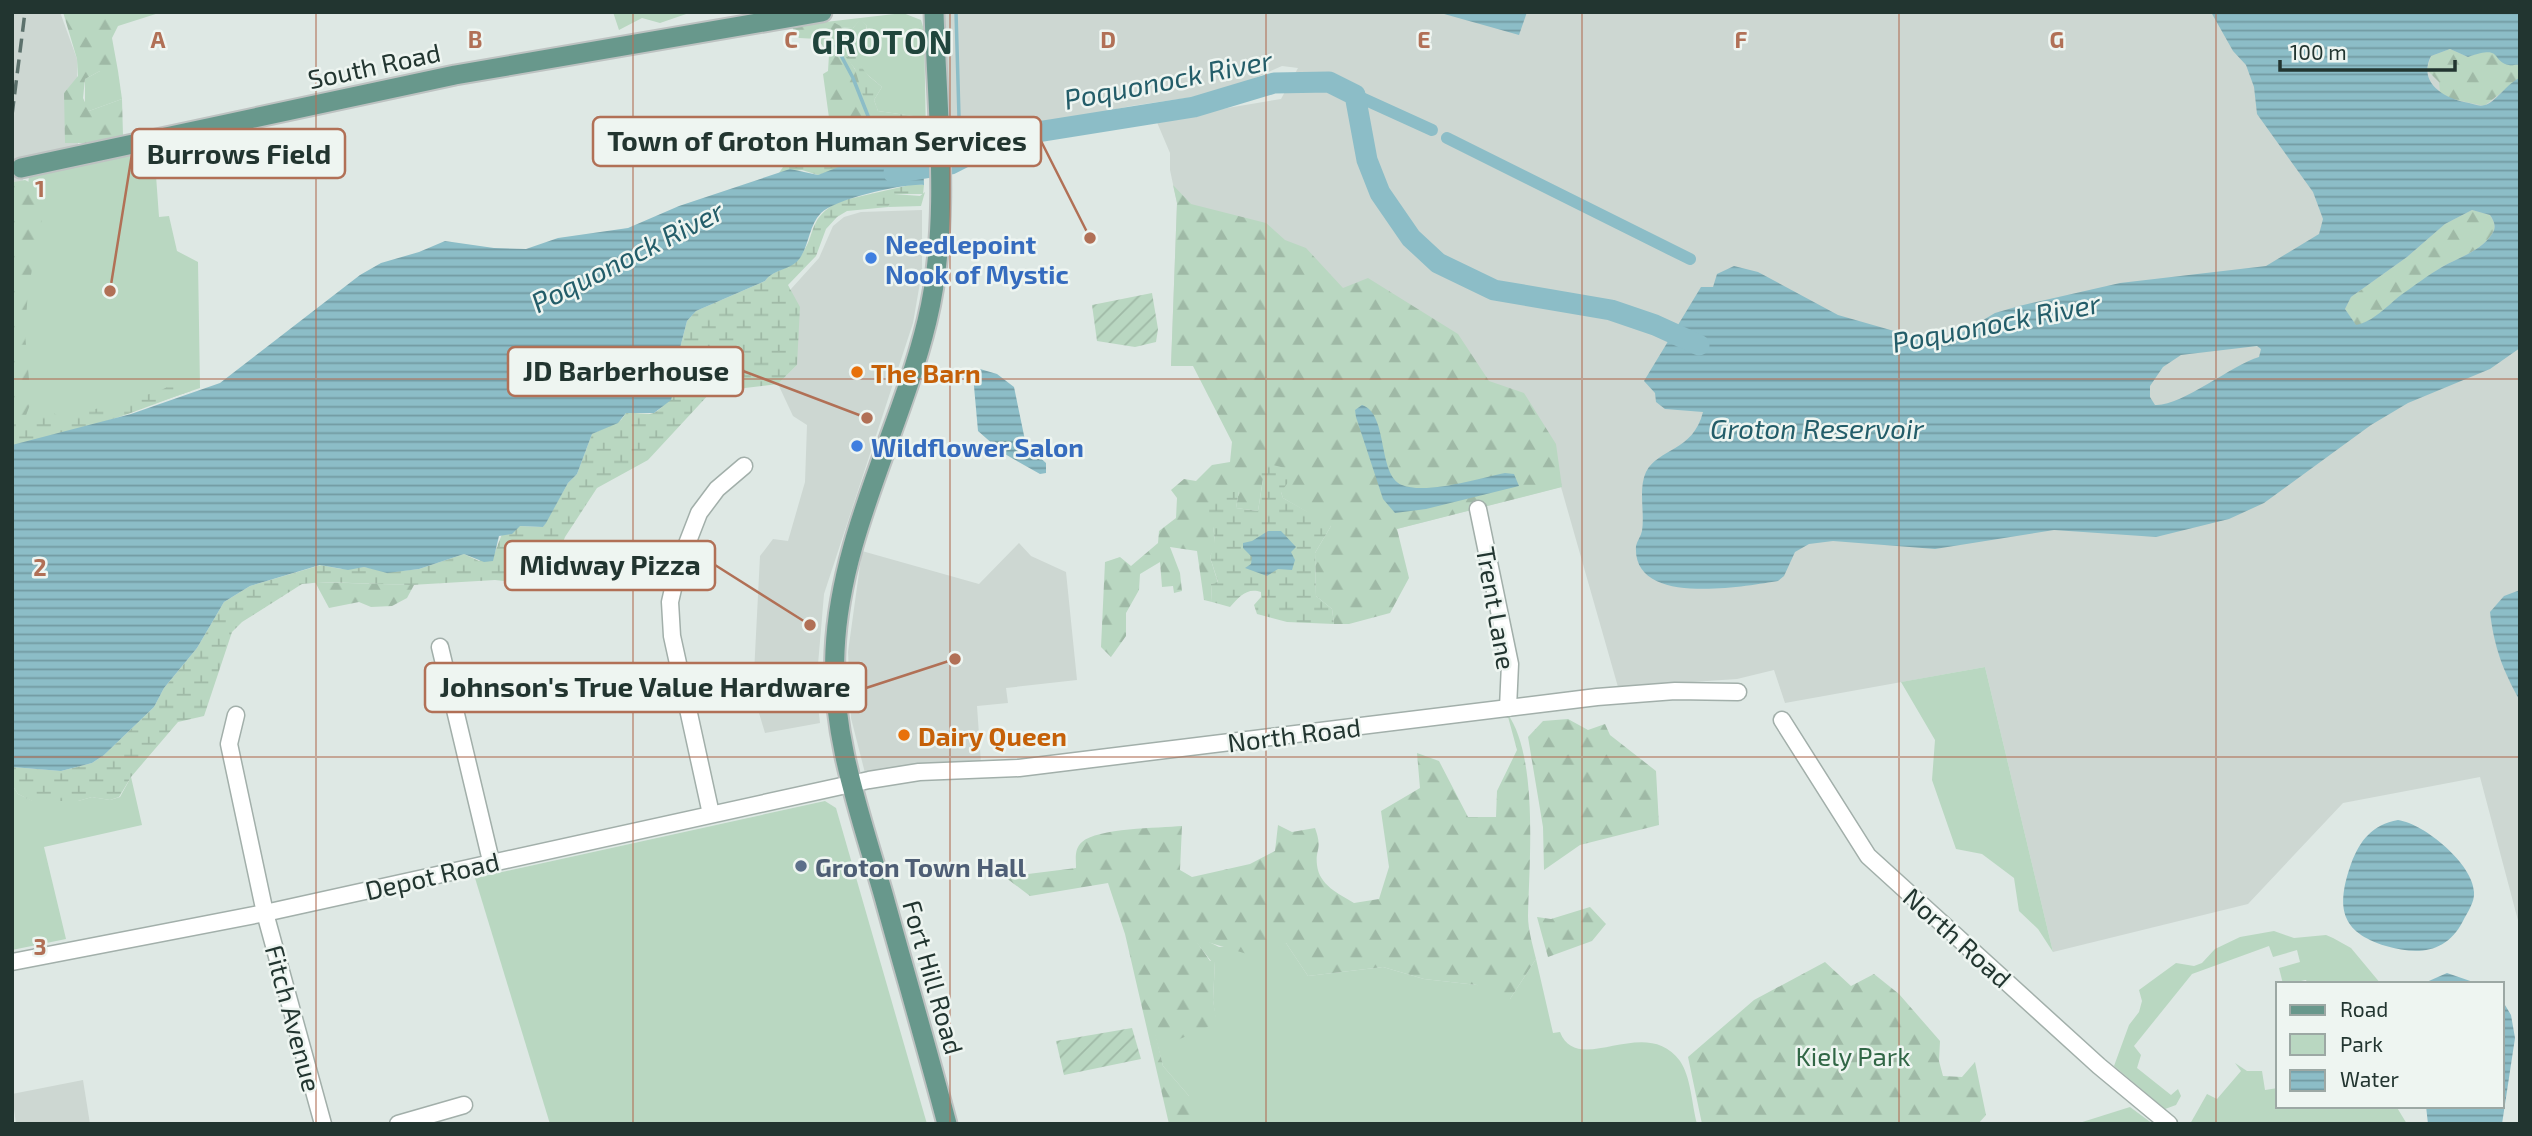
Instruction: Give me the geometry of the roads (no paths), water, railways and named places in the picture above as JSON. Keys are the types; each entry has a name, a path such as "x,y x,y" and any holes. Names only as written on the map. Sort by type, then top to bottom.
{"main road":[{"name":"South Road","path":"21,168 455,75 822,12"},
{"name":"Fort Hill Road","path":"934,12 939,191 937,268 926,324 851,548 839,604 835,692 850,784 947,1124"}],"street":[{"path":"711,814 672,636 670,603 678,567 699,513 717,489 744,466"},
{"name":"Trent Lane","path":"1478,509 1510,664 1508,708"},
{"path":"440,647 491,861"},
{"name":"North Road","path":"850,784 917,772 1018,768 1631,694 1738,692"},
{"name":"Fitch Avenue","path":"236,715 229,744 265,913 323,1124"},
{"name":"North Road","path":"1782,720 1868,856 2099,1066 2169,1124"},
{"name":"Depot Road","path":"12,962 265,913 491,861 850,784"},
{"path":"398,1124 464,1105"}],"water":[{"path":"1437,12 1527,12 1519,35"},
{"name":"Groton Reservoir","path":"2211,12 2520,12 2520,65 2503,63 2492,53 2479,53 2468,57 2450,49 2431,56 2428,75 2443,94 2479,106 2489,103 2520,78 2520,348 2490,369 2408,403 2371,425 2264,503 2229,519 2156,537 2054,530 1935,549 1833,541 1809,544 1795,552 1784,576 1778,581 1718,588 1670,586 1652,578 1640,566 1636,546 1643,524 1642,486 1646,472 1651,464 1692,435 1703,412 1665,409 1656,402 1655,393 1644,381 1701,287 1713,287 1717,274 1734,266 1758,272 1838,315 1908,335 1951,339 1995,313 2019,306 2120,283 2266,266 2319,234 2323,219 2313,192 2257,114 2254,87 2246,65 2233,51","holes":["2472,210 2490,215 2493,220 2494,229 2487,240 2475,250 2426,277 2374,317 2356,325 2345,309 2351,297 2407,257 2445,224","2257,346 2261,349 2259,357 2192,393 2166,404 2155,405 2150,397 2150,386 2163,367 2181,355"]},
{"path":"923,157 924,185 870,193 829,208 817,218 797,262 765,281 696,311 687,321 680,348 668,353 655,365 681,366 671,400 654,413 626,413 618,423 592,434 577,474 568,483 543,527 520,526 512,534 499,536 493,561 484,562 464,554 419,569 387,573 364,567 348,570 320,565 250,586 224,602 197,648 164,688 154,707 104,755 92,763 61,771 12,767 12,445 131,414 220,383 360,275 381,263 445,241 494,248 526,249 558,238 628,228 679,206 790,169 818,175 841,166 872,160 903,166 914,164"},
{"path":"980,369 997,374 1014,387 1026,445 1046,463 1046,473 1040,474 1003,453 978,431 973,375"},
{"path":"1362,405 1376,420 1389,470 1394,479 1402,485 1412,488 1439,487 1505,473 1514,474 1519,486 1426,509 1395,513 1383,499 1356,417 1355,410"},
{"path":"1268,531 1281,531 1296,547 1291,552 1295,560 1292,570 1278,569 1267,576 1245,568 1251,564 1252,557 1243,548 1243,543"},
{"path":"2520,590 2520,701 2500,658 2490,612 2504,596"},
{"path":"2398,820 2434,837 2457,858 2472,881 2473,900 2463,921 2448,940 2430,949 2409,951 2371,940 2351,925 2343,905 2346,879 2358,848 2374,830"},
{"path":"2447,973 2473,982 2427,982"},
{"path":"2504,1003 2511,1015 2515,1038 2502,1124 2428,1124 2426,1108 2504,1108"}],"waterway":[{"path":"956,12 959,117 972,155"},
{"path":"836,46 853,78 872,126 889,138 892,149 885,168"},
{"name":"Poquonock River","path":"894,173 951,164 1012,136 1194,107 1274,83 1329,82 1355,95 1367,160 1380,193 1411,238 1438,263 1494,290 1611,310 1655,325 1699,345"},
{"path":"1355,95 1432,130"},
{"path":"1447,138 1690,259"}],"railway":[{"path":"12,115 25,12"}],"place":[{"name":"Town of Groton Human Services","path":"1090,238"},
{"name":"Needlepoint Nook of Mystic","path":"871,258"},
{"name":"Burrows Field","path":"110,291"},
{"name":"The Barn","path":"857,372"},
{"name":"JD Barberhouse","path":"867,418"},
{"name":"Wildflower Salon","path":"857,446"},
{"name":"Midway Pizza","path":"810,625"},
{"name":"Johnson's True Value Hardware","path":"955,659"},
{"name":"Dairy Queen","path":"904,735"},
{"name":"Groton Town Hall","path":"801,866"}],"district":[{"name":"GROTON","path":"883,41"}],"park label":[{"name":"Kiely Park","path":"1853,1055"}]}
